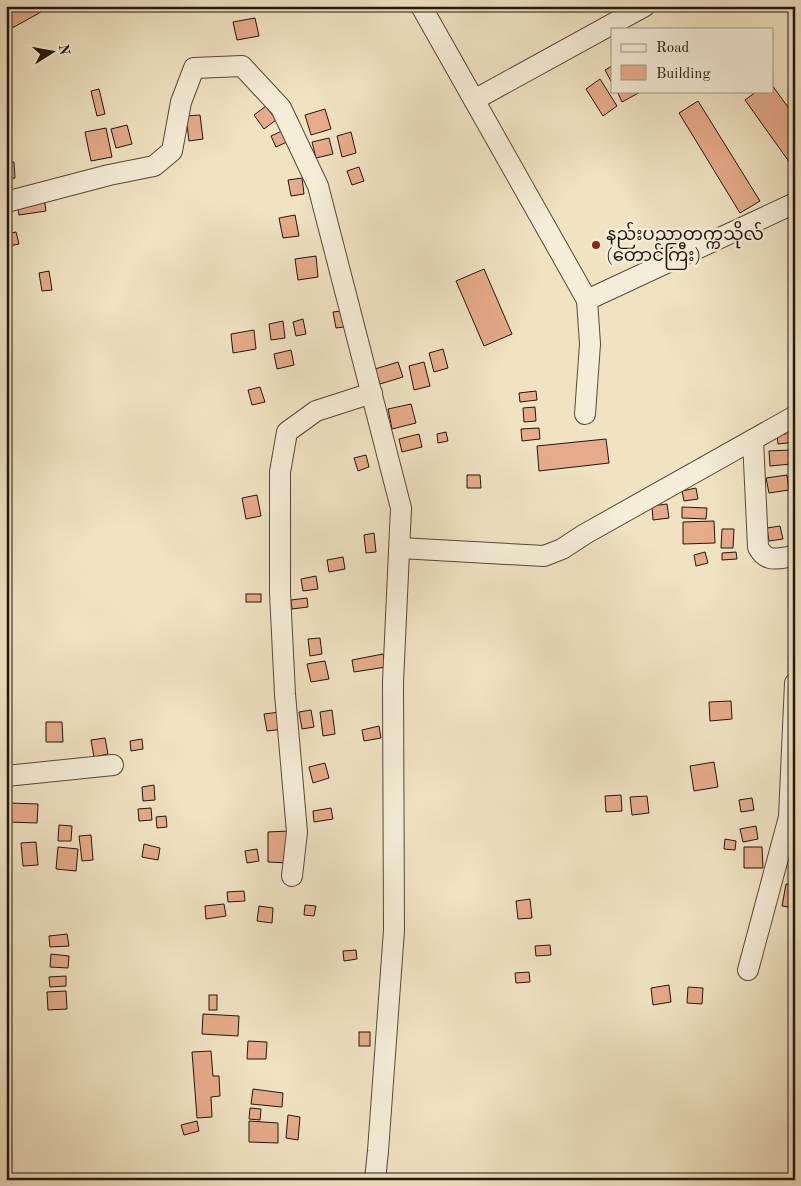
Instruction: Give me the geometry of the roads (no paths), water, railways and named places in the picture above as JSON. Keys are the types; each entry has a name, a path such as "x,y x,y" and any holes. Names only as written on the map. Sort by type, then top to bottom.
{"street":[{"path":"474,100 645,6"},
{"path":"424,7 474,100 587,300 590,344 585,414"},
{"path":"6,202 108,175 154,166 172,151 182,102 194,68 242,66 281,108 318,186 402,508 393,682 394,930 375,1180"},
{"path":"587,300 795,203"},
{"path":"292,876 297,832 285,694 280,593 280,472 287,432 316,411 372,393"},
{"path":"400,548 544,556 562,549 585,534 795,416"},
{"path":"753,440 758,547 763,555 769,559 795,556"},
{"path":"748,970 789,817 795,683"},
{"path":"6,776 113,765"}],"place":[{"name":"နည်းပညာတက္ကသိုလ် (တောင်ကြီး)","path":"596,245"}]}
